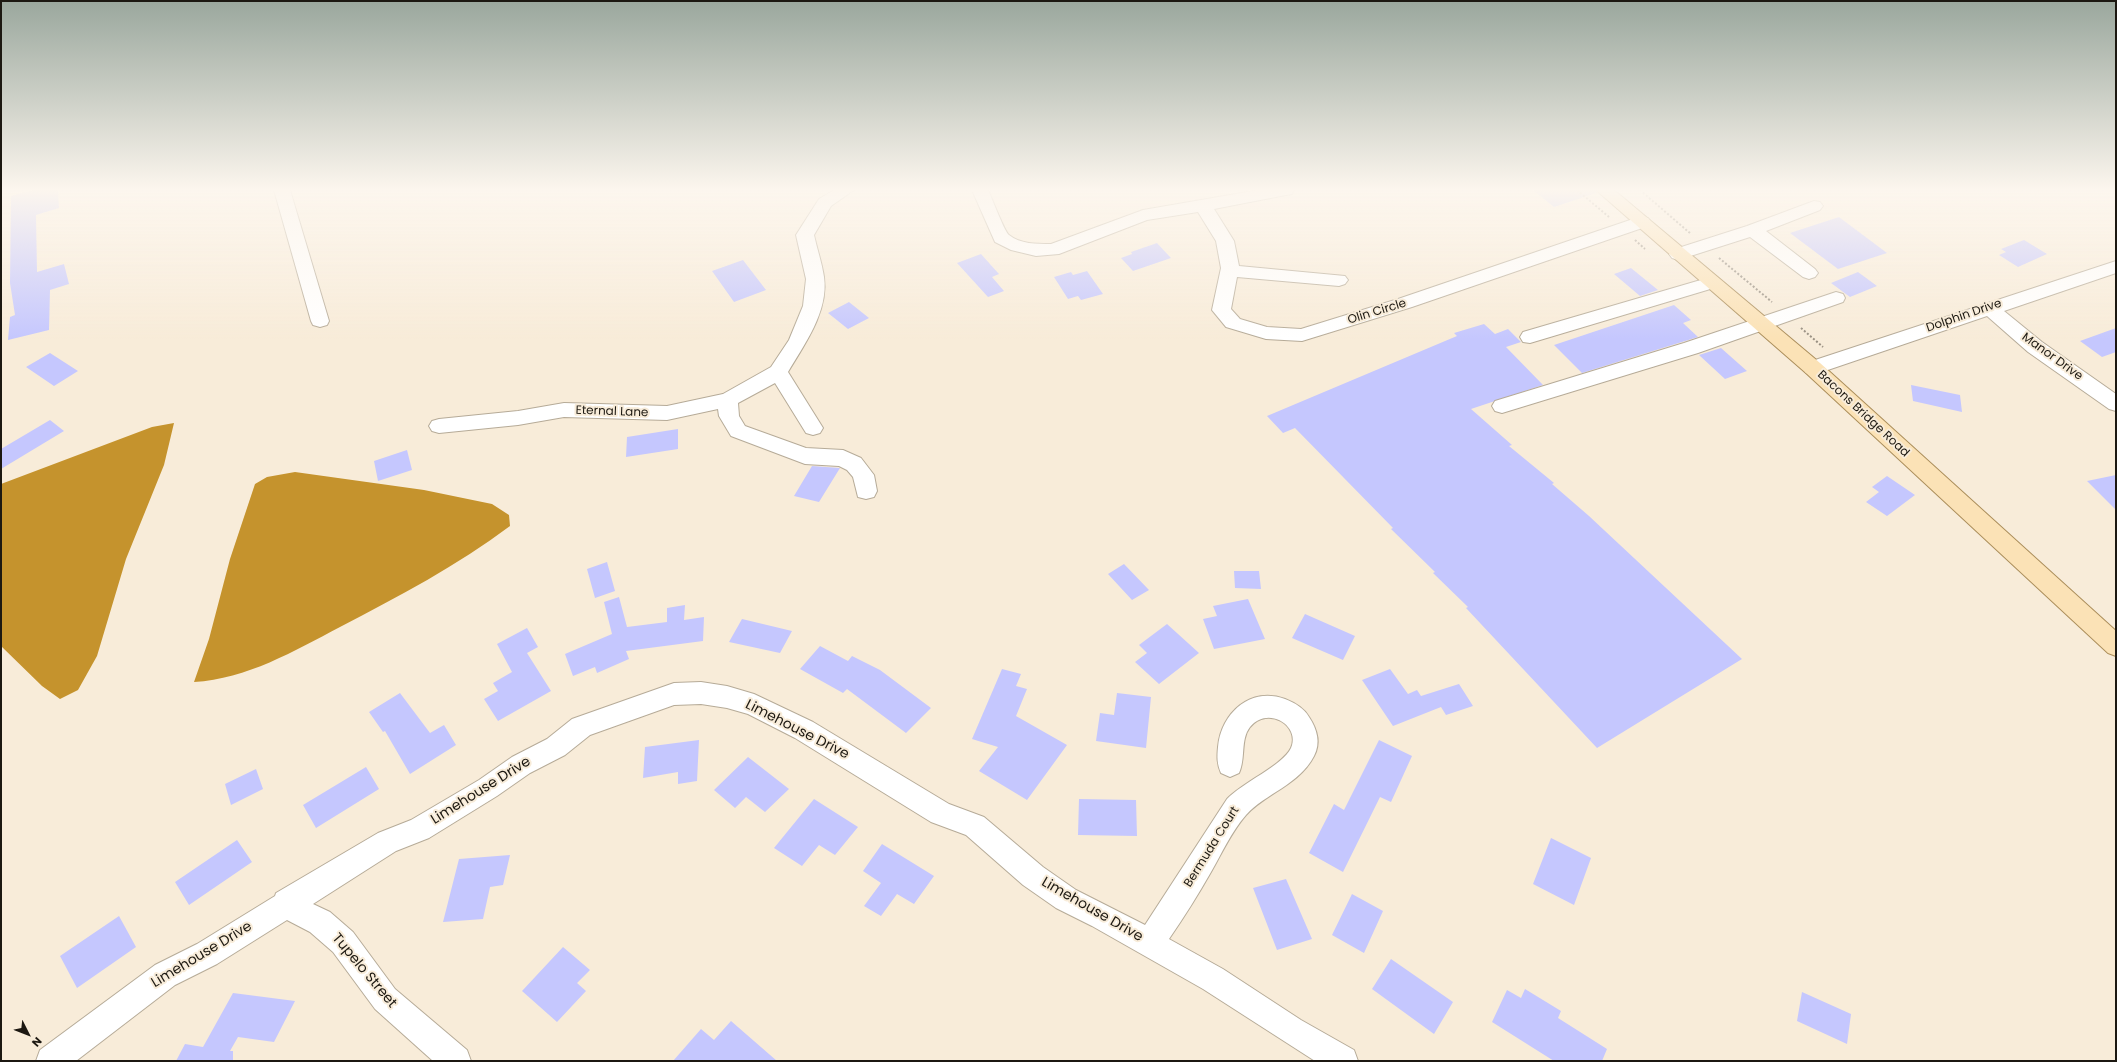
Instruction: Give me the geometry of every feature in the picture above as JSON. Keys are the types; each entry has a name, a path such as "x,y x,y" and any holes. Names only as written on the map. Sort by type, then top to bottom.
{"main road":[{"name":"Bacons Bridge Road","path":"1662,240 1813,368 2116,646"}],"street":[{"path":"296,240 320,321"},
{"path":"806,240 815,279 812,306 794,349 778,372 813,428"},
{"path":"1004,240 1017,246 1036,250 1053,250 1080,240"},
{"name":"Olin Circle","path":"1224,240 1230,271 1221,310 1233,323 1266,333 1302,336 1405,303 1591,240"},
{"path":"1678,254 1722,240"},
{"path":"1765,240 1809,274"},
{"name":"Dolphin Drive","path":"1813,368 1989,308 2116,267"},
{"path":"1230,271 1339,280"},
{"path":"1530,338 1711,282"},
{"path":"1502,406 1691,348 1836,298"},
{"name":"Manor Drive","path":"1989,308 2035,347 2094,387 2116,404"},
{"name":"Eternal Lane","path":"439,426 518,418 564,410 667,413 728,400 778,372"},
{"path":"2094,387 2116,385"},
{"path":"728,400 729,416 738,431 805,456 843,458 854,464 863,475 866,491"},
{"name":"Limehouse Drive","path":"51,1061 165,975 206,954 286,903 387,842 420,829 521,765 556,747 581,728 674,694 701,693 727,697 754,705 854,759 940,812 975,826 1033,876 1066,899 1150,943 1213,979 1291,1030 1343,1061"},
{"name":"Bermuda Court","path":"1150,943 1185,891 1232,812 1243,800 1279,776 1299,758 1306,747 1305,733 1290,712 1274,706 1263,705 1251,710 1235,727 1230,765"},
{"name":"Tupelo Street","path":"286,903 310,918 320,922 343,942 385,999 456,1061"}],"path":[{"path":"1698,240 1787,315 1837,360"}],"shaded area":[{"path":"174,423 164,465 126,559 97,656 78,690 60,699 42,686 1,646 1,484 152,427"},
{"path":"295,472 424,490 492,504 509,515 510,526 490,541 427,580 288,654 233,676 194,682 209,639 230,559 255,484 267,477"}],"building":[{"path":"10,240 36,240 37,272 64,264 69,284 50,290 49,330 8,340 10,317 15,315 10,283"},
{"path":"1799,240 1869,240 1887,253 1838,269"},
{"path":"2024,240 2047,254 2018,267 1999,255 2006,252 2001,249"},
{"path":"1157,243 1171,258 1133,271 1121,258 1132,254 1131,252"},
{"path":"981,254 999,274 992,277 1004,291 988,297 957,263"},
{"path":"743,260 766,290 734,302 712,271"},
{"path":"1631,268 1658,290 1640,296 1614,274"},
{"path":"1087,271 1103,294 1081,300 1078,296 1068,299 1054,277 1071,272 1073,275"},
{"path":"1858,272 1877,286 1850,297 1831,283"},
{"path":"849,302 869,318 848,329 828,313"},
{"path":"1674,305 1691,320 1683,323 1698,337 1582,373 1554,345"},
{"path":"1484,324 1495,334 1508,329 1521,342 1506,347 1543,385 1471,409 1512,445 1509,446 1554,483 1552,484 1589,516 1742,659 1597,748 1466,608 1468,607 1433,573 1435,572 1391,529 1393,528 1295,428 1283,433 1267,416 1457,336 1454,333"},
{"path":"2116,328 2116,352 2102,357 2080,341"},
{"path":"1721,348 1747,371 1725,379 1699,355"},
{"path":"50,353 78,371 54,386 26,367"},
{"path":"1911,385 1960,395 1962,412 1913,401"},
{"path":"50,420 64,431 1,469 1,449"},
{"path":"678,429 678,449 626,457 627,437"},
{"path":"407,450 412,470 378,481 374,461"},
{"path":"812,466 840,468 819,502 794,496"},
{"path":"2116,475 2116,510 2087,481"},
{"path":"1887,476 1915,495 1887,516 1866,502 1879,492 1872,487"},
{"path":"607,562 615,591 595,598 587,569"},
{"path":"1124,564 1149,590 1132,600 1108,574"},
{"path":"1234,571 1259,571 1261,589 1235,588"},
{"path":"619,597 627,627 667,622 667,608 685,605 684,620 704,617 703,641 626,651 629,659 597,673 595,667 573,676 565,654 612,634 604,602"},
{"path":"1248,599 1265,639 1214,649 1203,619 1217,616 1213,606"},
{"path":"1305,614 1355,636 1343,660 1292,638"},
{"path":"742,619 792,631 780,653 729,642"},
{"path":"1167,624 1199,653 1159,684 1135,662 1147,653 1139,645"},
{"path":"527,628 538,647 527,653 551,691 498,721 484,699 498,691 493,683 512,672 497,644"},
{"path":"820,646 848,661 852,656 880,670 931,708 906,733 847,689 843,693 800,669"},
{"path":"1002,669 1021,674 1016,686 1027,689 1016,716 1067,745 1027,800 979,771 998,747 972,739"},
{"path":"1390,669 1408,694 1417,690 1421,696 1459,684 1473,706 1446,715 1441,707 1393,726 1362,680"},
{"path":"400,693 430,733 444,725 456,745 410,774 385,731 383,732 369,712"},
{"path":"1117,693 1151,697 1146,748 1096,741 1100,713 1114,715"},
{"path":"699,740 697,781 678,784 678,772 643,778 645,747"},
{"path":"1379,740 1412,756 1391,802 1380,797 1343,872 1309,853 1334,804 1344,810"},
{"path":"748,757 789,789 765,812 746,797 735,808 714,790"},
{"path":"366,767 379,789 316,828 303,805"},
{"path":"256,769 263,789 231,805 225,784"},
{"path":"814,799 858,827 835,855 819,845 802,866 774,848"},
{"path":"1079,799 1136,800 1137,836 1078,835"},
{"path":"1551,838 1591,858 1574,905 1533,884"},
{"path":"237,840 252,862 189,905 175,882"},
{"path":"882,844 934,876 914,904 897,894 881,916 864,906 881,883 863,871"},
{"path":"510,855 503,885 490,887 483,919 443,922 459,859"},
{"path":"1286,879 1312,939 1277,950 1253,888"},
{"path":"1352,894 1383,911 1364,953 1332,935"},
{"path":"119,916 136,947 77,988 60,956"},
{"path":"563,947 590,970 577,983 586,991 557,1022 522,991"},
{"path":"1391,959 1453,1002 1434,1034 1372,989"},
{"path":"1525,989 1561,1011 1558,1018 1607,1049 1602,1061 1554,1061 1492,1022 1507,990 1521,998"},
{"path":"1802,992 1851,1014 1847,1044 1797,1021"},
{"path":"233,993 295,1001 274,1042 238,1037 230,1051 233,1051 233,1061 176,1061 185,1044 203,1047"},
{"path":"731,1021 777,1061 673,1061 701,1029 714,1040"}]}
